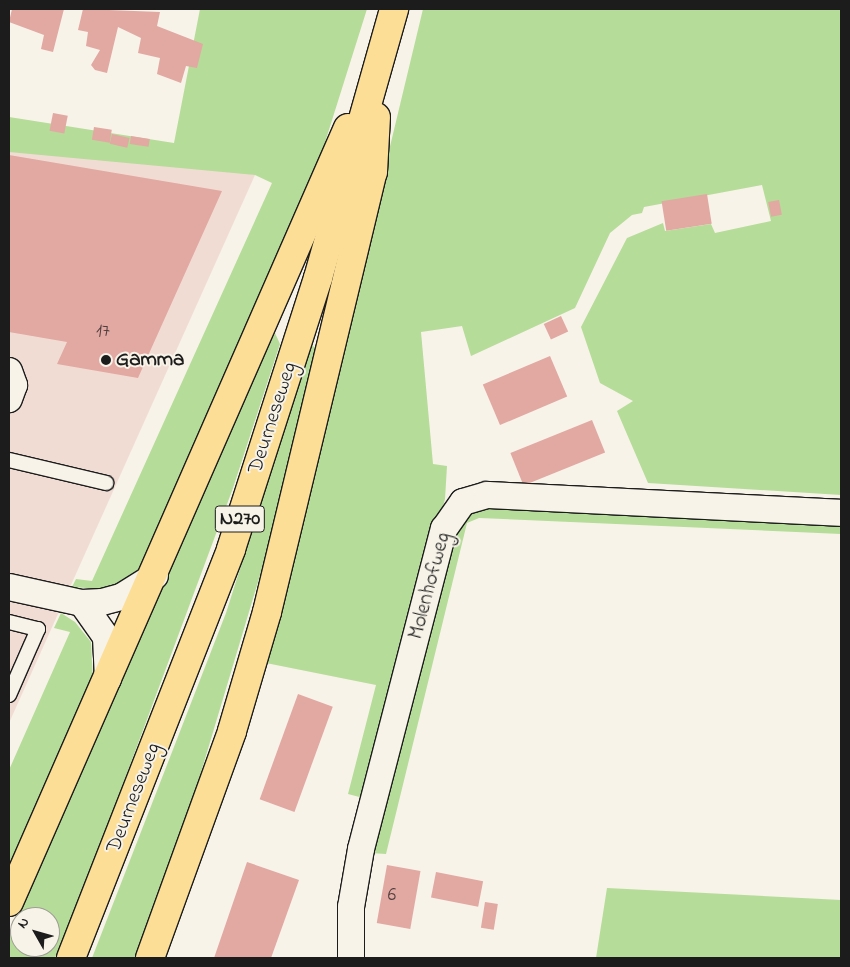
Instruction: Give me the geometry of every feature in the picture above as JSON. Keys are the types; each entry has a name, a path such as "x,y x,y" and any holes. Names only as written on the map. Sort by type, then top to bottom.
{"main road":[{"name":"Deurneseweg","path":"71,958 230,549 379,68 394,9"},
{"name":"N270","path":"9,902 312,218 331,161 379,68"},
{"name":"N270","path":"150,958 232,731 267,612 372,172 379,68"}],"street":[{"path":"9,371 14,385 9,399"},
{"name":"Molenhofweg","path":"351,958 351,907 361,849 444,529 463,502 487,495 841,513"},
{"path":"9,587 82,603 121,597 154,576"},
{"path":"82,603 106,638 108,679"}],"lane":[{"path":"9,460 106,483"},
{"path":"9,622 38,629 9,694"}],"shaded area":[{"path":"9,129 255,175 9,723"}],"green space":[{"path":"200,9 367,9 304,209 150,559 124,583 101,589 72,587 76,579 92,581 272,183 255,175 9,152 9,117 174,143"},
{"path":"423,9 841,9 841,495 648,483 617,411 633,401 600,383 581,327 627,238 663,223 665,231 711,224 715,233 771,221 762,185 644,207 642,213 632,215 610,233 575,308 471,356 462,326 421,332 433,464 447,466 445,499 367,799 348,794 376,685 266,663"},
{"path":"275,333 280,344 233,488 78,905 60,946 60,907 20,907 192,509"},
{"path":"311,345 320,350 290,475 184,829 135,958 92,958 226,613"},
{"path":"479,506 841,521 841,534 479,518 467,523 386,854 371,853 451,534 465,515"},
{"path":"61,613 75,622 91,642 93,682 9,874 9,770 70,632 54,628"},
{"path":"607,888 841,900 841,958 596,958"},
{"path":"10,931 10,957 55,958 9,958"}],"building":[{"path":"12,9 64,9 53,52 41,49 44,35 9,22"},
{"path":"83,9 160,12 157,26 203,44 197,68 186,66 181,83 157,74 160,58 138,53 141,38 118,27 107,73 95,70 91,65 100,50 86,46 88,32 78,30"},
{"path":"53,113 68,116 64,134 50,131"},
{"path":"94,127 112,130 110,143 92,140"},
{"path":"112,134 130,138 127,148 110,144"},
{"path":"131,136 150,139 149,147 130,144"},
{"path":"9,155 222,191 138,378 57,364 67,342 9,332"},
{"path":"707,194 712,224 666,231 662,201"},
{"path":"779,200 782,215 771,217 768,202"},
{"path":"561,316 568,331 551,339 544,324"},
{"path":"550,356 567,397 500,425 483,385"},
{"path":"592,420 605,452 524,485 510,453"},
{"path":"298,694 333,707 294,812 260,799"},
{"path":"247,862 299,880 271,958 214,958"},
{"path":"387,865 420,871 410,929 377,923"},
{"path":"436,872 483,881 478,907 431,898"},
{"path":"485,902 498,904 494,930 481,928"}],"place":[{"name":"Gamma","path":"106,360"}]}
